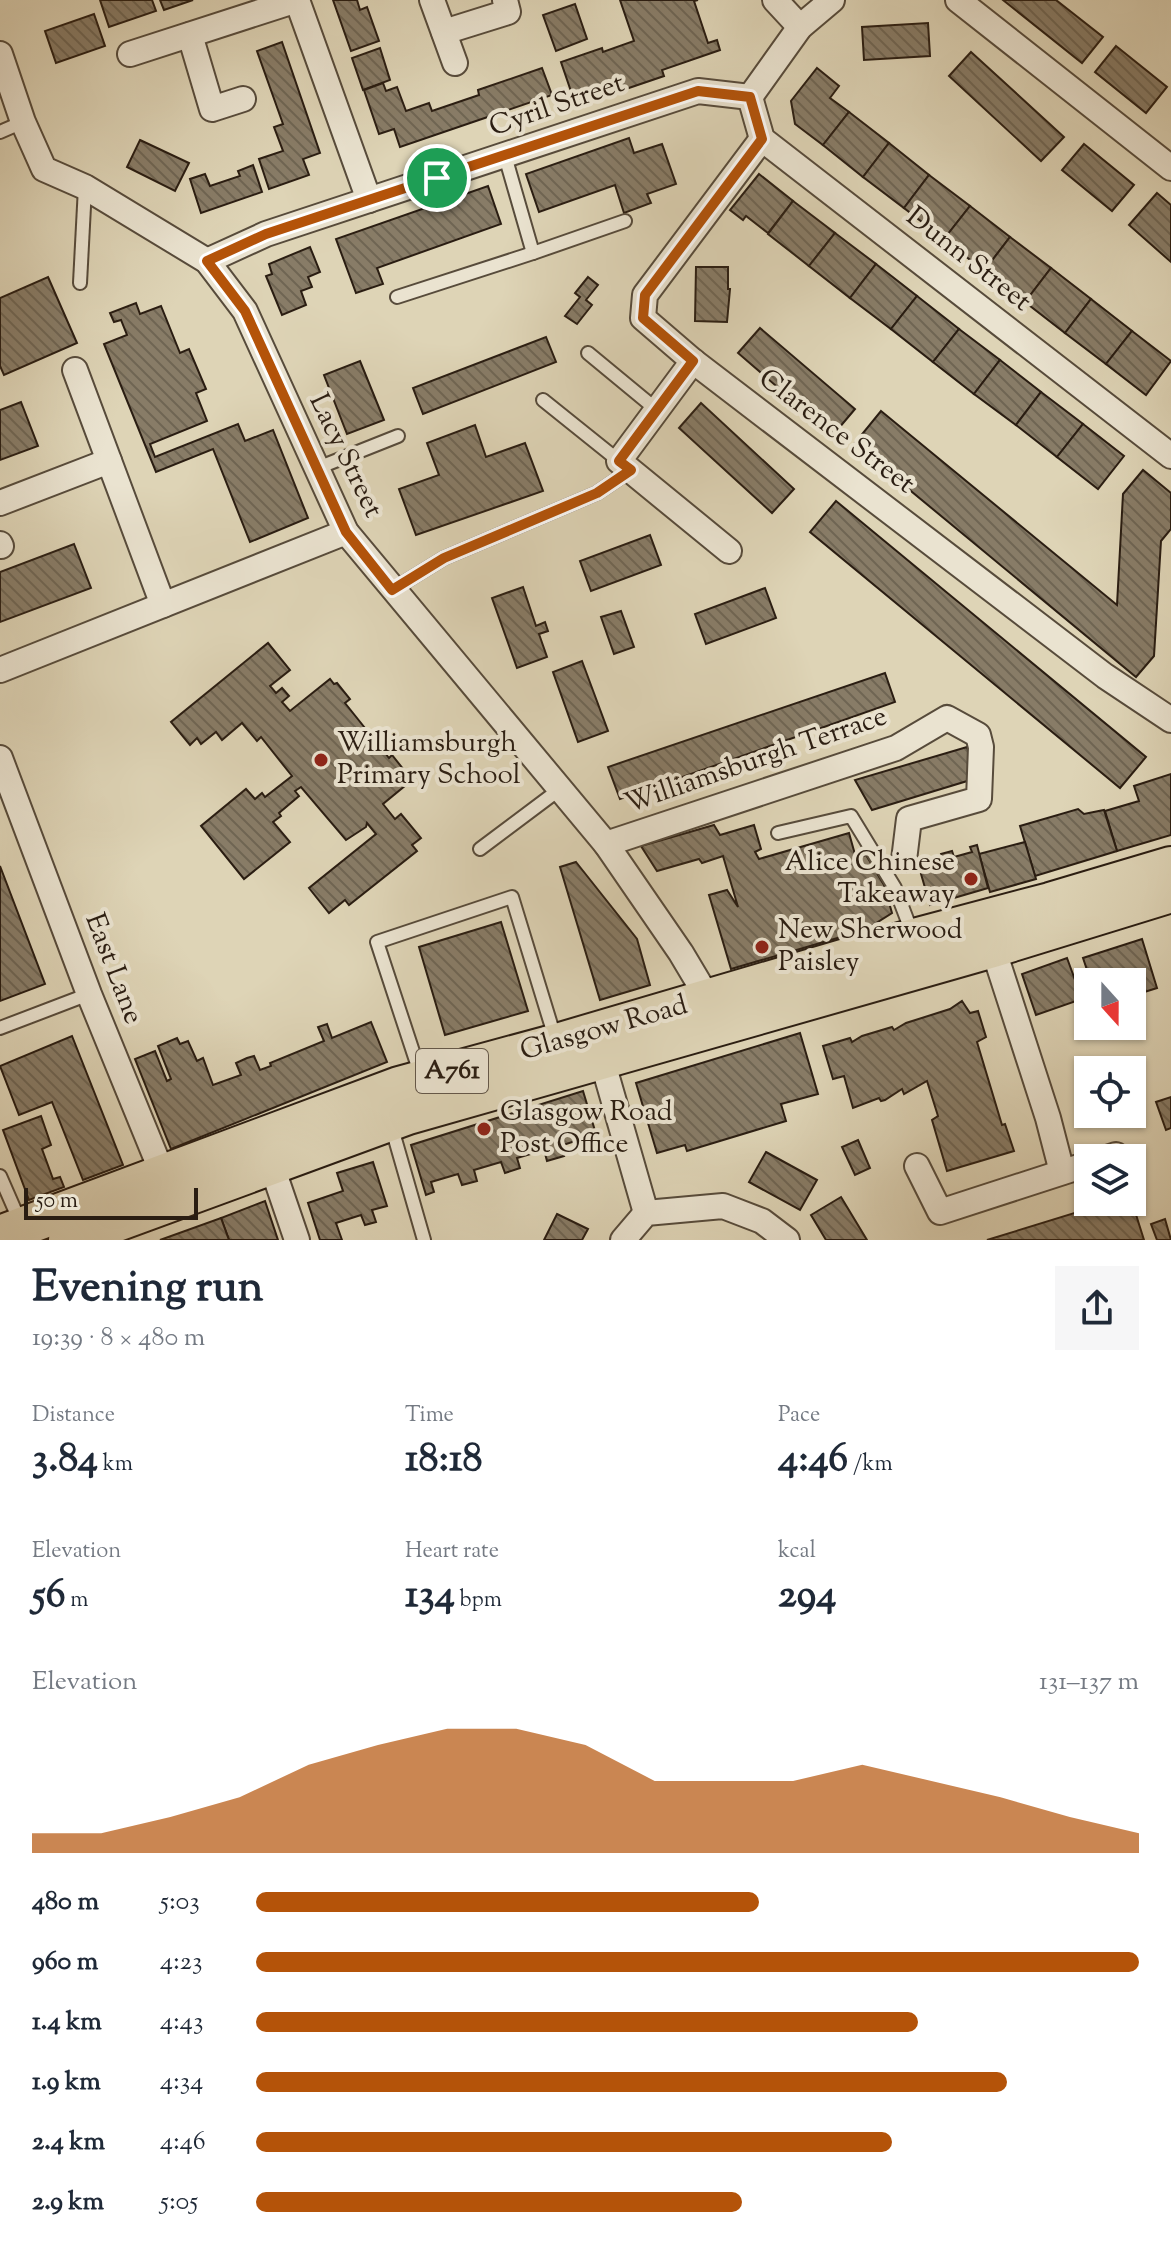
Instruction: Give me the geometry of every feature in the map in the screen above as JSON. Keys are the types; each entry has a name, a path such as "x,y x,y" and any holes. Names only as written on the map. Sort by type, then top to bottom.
{"main road":[{"name":"Glasgow Road","path":"713,1014 914,938 1050,902 1170,883"},
{"name":"Glasgow Road","path":"266,1151 390,1122 598,1046 713,1014 993,948 1170,883"},
{"name":"Glasgow Road","path":"11,1231 168,1186 266,1151 422,1079 557,1043 598,1046"},
{"name":"Glasgow Road","path":"68,1240 168,1186"}],"street":[{"path":"130,54 297,0 369,200"},
{"path":"432,0 455,63"},
{"path":"444,32 508,12 505,0"},
{"path":"775,0 800,27"},
{"path":"762,139 750,97 800,27 832,0"},
{"path":"958,0 1171,168"},
{"path":"190,35 212,109 243,99"},
{"name":"Lacy Street","path":"0,54 23,122 44,169 85,187 207,261 245,311 346,532 606,844 681,953 713,1014"},
{"name":"Cyril Street","path":"207,261 266,234 698,91 750,97"},
{"name":"Clarence Street","path":"762,139 645,295 643,318 693,361 1105,676 1171,720"},
{"name":"Dunn Street","path":"762,139 1171,456"},
{"path":"693,361 657,410 625,465 729,551"},
{"path":"75,370 163,605"},
{"path":"0,503 109,461"},
{"path":"0,670 346,532"},
{"name":"Williamsburgh Terrace","path":"606,844 896,748 947,718 978,735 981,747 979,799 909,819 904,860"},
{"name":"East Lane","path":"0,758 7,799 168,1186"},
{"path":"993,948 1048,1118 1062,1172"},
{"path":"598,1046 646,1213"},
{"path":"266,1151 297,1240"},
{"path":"917,1166 940,1212 1074,1168"},
{"path":"623,1240 646,1213 723,1206 762,1221 787,1240"}],"lane":[{"path":"0,132 23,122"},
{"path":"505,156 533,253"},
{"path":"80,283 85,187"},
{"path":"397,297 625,221"},
{"path":"588,353 657,410"},
{"path":"392,590 444,558 597,493 625,465 543,400"},
{"path":"315,469 398,436"},
{"path":"480,849 560,789"},
{"path":"778,833 851,816 895,888 914,938"},
{"path":"422,1079 377,942 512,897 557,1043"},
{"path":"0,1028 89,994"},
{"path":"390,1122 424,1240"},
{"path":"0,1176 11,1231"}],"building":[{"path":"100,0 152,0 156,11 109,27"},
{"path":"160,0 193,0 164,10"},
{"path":"333,0 357,0 360,10 367,7 379,41 351,51"},
{"path":"620,0 698,0 694,1 708,43 717,40 720,50 662,70 664,76 576,106 561,62 634,41"},
{"path":"1003,0 1056,0 1103,37 1082,63"},
{"path":"575,4 587,39 556,51 543,15"},
{"path":"94,14 105,46 56,63 45,31"},
{"path":"928,23 930,56 864,60 862,27"},
{"path":"282,42 320,153 303,159 309,175 269,189 259,159 283,151 274,127 283,124 257,51"},
{"path":"1116,46 1167,87 1146,113 1095,72"},
{"path":"380,48 390,80 363,90 352,58"},
{"path":"971,52 1064,137 1041,161 949,76"},
{"path":"542,68 552,95 400,147 394,129 379,134 364,90 383,83 386,91 397,87 406,111 429,103 432,111 479,95 478,90"},
{"path":"817,68 839,86 830,98 849,112 823,145 795,124 791,101"},
{"path":"849,112 889,143 863,177 823,145"},
{"path":"629,138 634,153 662,144 676,184 647,194 651,203 624,213 615,185 539,212 526,174"},
{"path":"140,140 189,163 175,191 127,167"},
{"path":"889,143 929,175 904,208 863,177"},
{"path":"1084,144 1134,185 1112,211 1062,170"},
{"path":"253,165 262,192 201,213 190,179 205,174 210,186 240,176 238,171"},
{"path":"759,174 793,201 768,233 746,216 743,220 730,210"},
{"path":"929,175 970,206 944,239 904,208"},
{"path":"488,186 501,224 377,268 383,284 356,293 336,239"},
{"path":"1157,193 1171,205 1171,262 1129,225"},
{"path":"793,201 835,233 809,266 768,234"},
{"path":"970,206 1010,237 984,271 944,239"},
{"path":"835,233 876,264 850,298 809,266"},
{"path":"1010,237 1051,268 1025,302 984,271"},
{"path":"310,247 320,272 308,277 312,287 301,291 306,305 282,315 266,276 272,274 269,264"},
{"path":"876,264 917,296 891,329 850,298"},
{"path":"696,267 728,267 727,322 695,321"},
{"path":"1051,268 1091,299 1065,333 1025,302"},
{"path":"48,277 77,343 4,375 0,366 0,298"},
{"path":"588,277 598,285 586,300 592,305 577,324 565,316 580,297 575,293"},
{"path":"917,296 959,329 933,362 891,329"},
{"path":"1091,299 1132,331 1106,364 1065,333"},
{"path":"136,303 140,314 161,306 180,353 189,349 206,389 196,393 207,421 150,444 155,457 238,424 245,441 273,430 308,518 250,542 213,449 156,472 104,344 127,335 121,320 114,322 110,313"},
{"path":"760,328 855,409 833,435 738,353"},
{"path":"959,329 1000,360 974,394 933,362"},
{"path":"1132,331 1171,361 1146,395 1106,364"},
{"path":"546,337 556,362 423,414 413,388"},
{"path":"1000,360 1041,392 1016,425 974,394"},
{"path":"360,361 384,420 347,434 324,375"},
{"path":"1041,392 1083,424 1057,457 1016,425"},
{"path":"21,402 38,446 0,460 0,410"},
{"path":"701,403 794,489 772,513 679,428"},
{"path":"881,411 1117,605 1123,494 1143,470 1171,493 1171,529 1161,541 1154,656 1136,677 854,444"},
{"path":"1083,424 1124,456 1098,489 1057,457"},
{"path":"475,425 486,457 525,443 543,491 416,535 399,489 439,475 427,443"},
{"path":"836,501 1146,757 1120,788 810,532"},
{"path":"650,535 661,565 591,591 580,561"},
{"path":"74,544 91,588 0,622 0,572"},
{"path":"523,587 536,626 545,622 548,631 539,634 547,657 517,668 492,598"},
{"path":"765,588 776,618 706,644 695,614"},
{"path":"621,611 634,647 614,654 601,617"},
{"path":"268,643 290,670 270,686 276,693 282,688 289,696 282,702 290,711 330,679 350,699 345,703 389,758 392,755 412,780 383,804 395,819 401,814 421,838 412,845 417,851 349,905 345,900 329,913 309,888 376,834 367,823 366,827 346,840 301,787 295,791 299,796 273,822 290,842 244,879 201,826 246,789 255,799 262,793 265,797 292,776 261,737 257,741 242,723 222,740 216,732 201,744 197,738 190,745 171,722"},
{"path":"582,661 608,731 578,742 553,672"},
{"path":"885,673 895,702 620,799 608,767"},
{"path":"967,747 977,778 872,810 855,780"},
{"path":"1171,774 1171,835 1117,851 1105,811 1139,801 1134,786"},
{"path":"1078,809 1084,814 1104,810 1117,851 1035,876 1020,826"},
{"path":"714,825 720,835 754,825 761,849 755,852 759,859 849,833 856,858 866,855 884,885 892,913 865,930 731,969 709,895 727,890 738,907 723,856 657,871 641,846"},
{"path":"1025,842 1036,879 990,892 979,854"},
{"path":"977,845 988,888 930,905 919,867 942,860 941,854 952,851 954,857 972,852 970,847"},
{"path":"576,862 637,939 650,985 600,1000 560,867"},
{"path":"0,866 45,984 0,1001"},
{"path":"501,922 528,1011 445,1035 419,947"},
{"path":"1142,939 1157,988 1146,992 1146,968 1086,968 1083,958"},
{"path":"1067,958 1074,977 1074,1002 1036,1015 1022,974"},
{"path":"962,1001 970,1013 978,1011 986,1037 977,1042 1002,1125 1005,1124 1014,1151 947,1171 932,1120 938,1116 927,1081 904,1094 902,1089 885,1100 879,1098 853,1108 844,1076 833,1079 823,1046 850,1038 852,1042 892,1027 894,1030 950,1009"},
{"path":"371,1022 387,1062 171,1149 135,1059 155,1051 167,1081 171,1079 158,1046 177,1038 180,1044 188,1041 197,1061 203,1058 213,1085 241,1075 236,1063 247,1058 254,1056 260,1070 324,1041 318,1027 327,1024 332,1038"},
{"path":"800,1033 818,1094 781,1104 786,1121 687,1151 685,1145 657,1153 636,1083"},
{"path":"72,1036 123,1165 83,1180 52,1102 19,1115 0,1066"},
{"path":"583,1091 596,1134 560,1146 564,1156 547,1161 544,1150 517,1158 520,1168 505,1173 501,1162 474,1170 477,1181 462,1185 458,1174 431,1182 434,1192 426,1195 411,1145"},
{"path":"1171,1097 1171,1128 1166,1130 1156,1102"},
{"path":"41,1116 51,1145 42,1149 53,1179 60,1177 64,1187 29,1200 3,1130"},
{"path":"858,1140 870,1168 855,1175 842,1147"},
{"path":"766,1152 817,1180 800,1210 749,1182"},
{"path":"373,1162 387,1206 372,1210 376,1222 365,1225 361,1215 336,1223 342,1240 320,1240 308,1203 343,1191 337,1173"},
{"path":"841,1197 867,1240 826,1240 811,1215"},
{"path":"265,1201 278,1240 229,1240 221,1218"},
{"path":"1074,1213 1074,1216 1136,1216 1144,1240 987,1240"},
{"path":"557,1214 588,1229 582,1240 544,1240"},
{"path":"221,1218 229,1240 160,1240"},
{"path":"1165,1219 1171,1240 1157,1240 1151,1224"}],"place":[{"name":"Williamsburgh Primary School","path":"321,760"},
{"name":"Alice Chinese Takeaway","path":"971,879"},
{"name":"New Sherwood Paisley","path":"762,947"},
{"name":"Glasgow Road Post Office","path":"484,1129"}],"route":[{"path":"698,91 750,97 762,139 645,295 643,318 693,361 619,461 631,470 597,493 444,558 392,590 346,532 245,311 207,261 266,234 437,178 698,91"}]}
